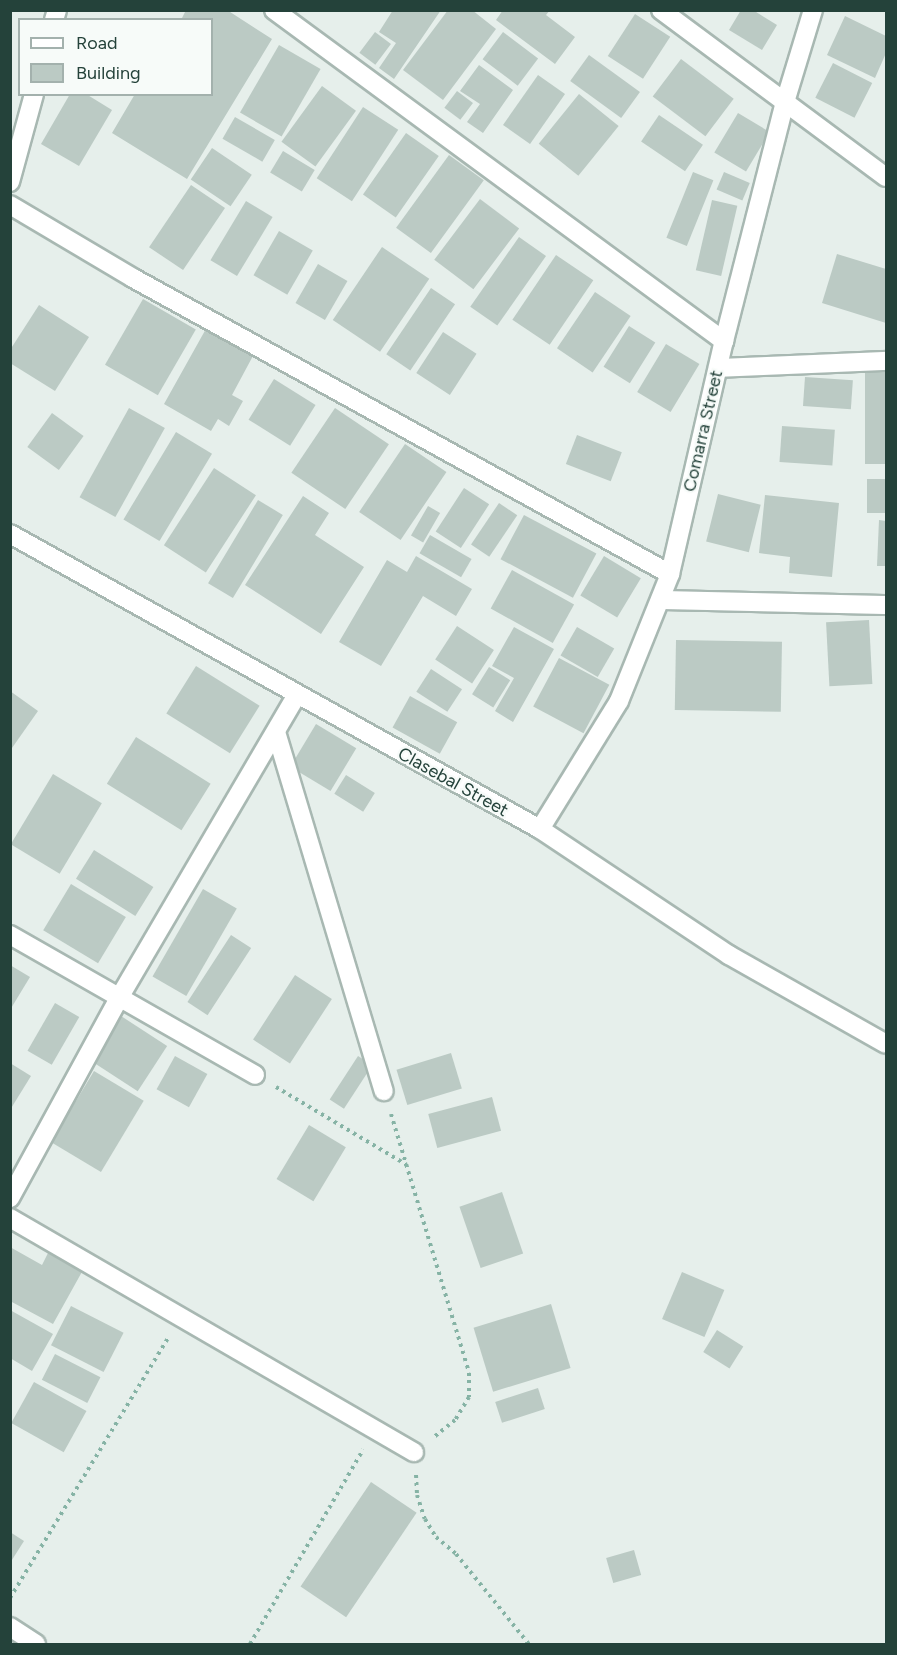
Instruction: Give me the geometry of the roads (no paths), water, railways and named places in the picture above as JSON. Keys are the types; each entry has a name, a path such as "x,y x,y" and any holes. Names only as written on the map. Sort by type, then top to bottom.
{"street":[{"path":"274,10 724,341"},
{"path":"661,10 886,177"},
{"name":"Comarra Street","path":"540,830 619,701 670,574 717,368 785,102 813,10"},
{"path":"10,182 33,96"},
{"path":"10,205 133,278 670,574"},
{"path":"717,368 886,361"},
{"name":"Clasebal Street","path":"10,534 296,696 540,830 729,955 886,1044"},
{"path":"661,600 886,605"},
{"path":"10,1198 119,998 296,696"},
{"path":"276,732 384,1091"},
{"path":"10,935 255,1074"},
{"path":"10,1218 182,1316 374,1431 414,1452"},
{"path":"10,1627 36,1644"}]}
